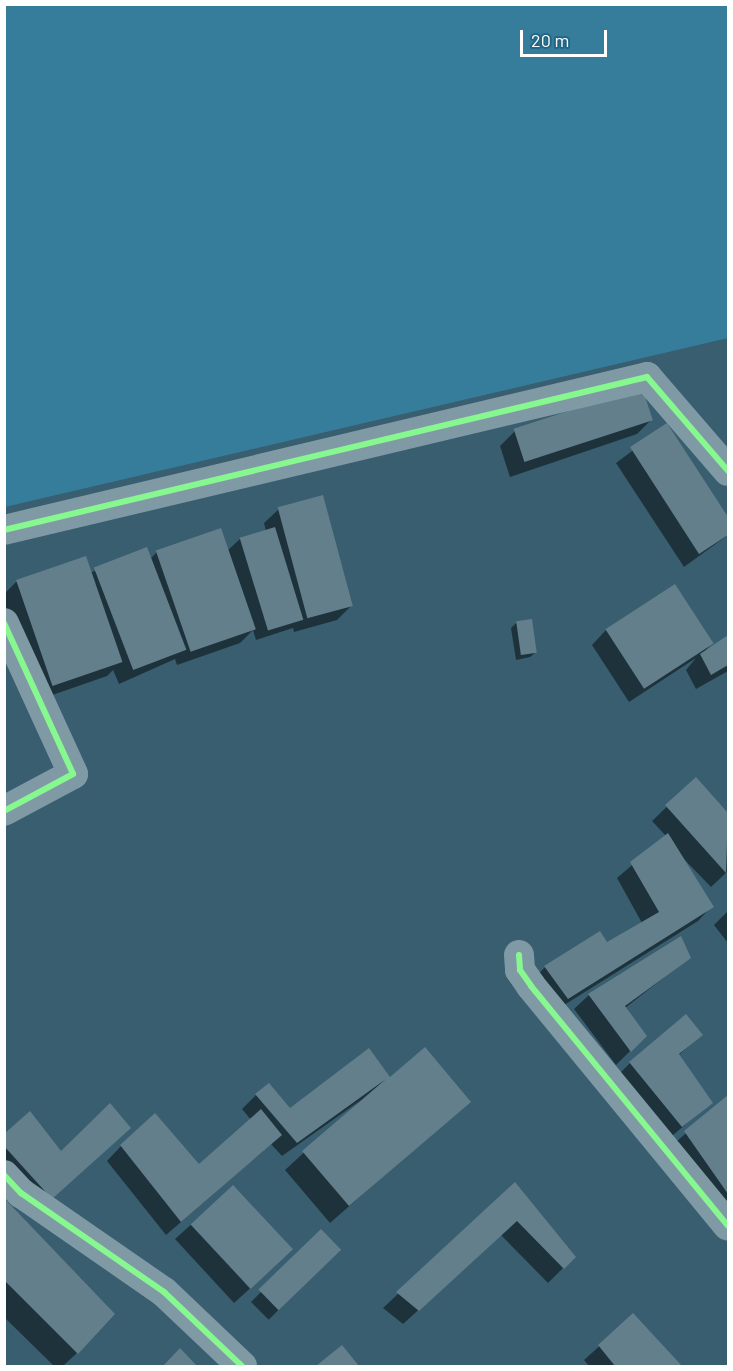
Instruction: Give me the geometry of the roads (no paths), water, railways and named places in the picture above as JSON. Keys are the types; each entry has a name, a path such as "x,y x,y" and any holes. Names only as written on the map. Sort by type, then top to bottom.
{"street":[{"path":"4,530 647,376 729,471"},
{"path":"4,623 73,774 4,811"},
{"path":"519,955 520,970 531,986 729,1226"},
{"path":"4,1175 21,1193 164,1292 242,1366"}]}
